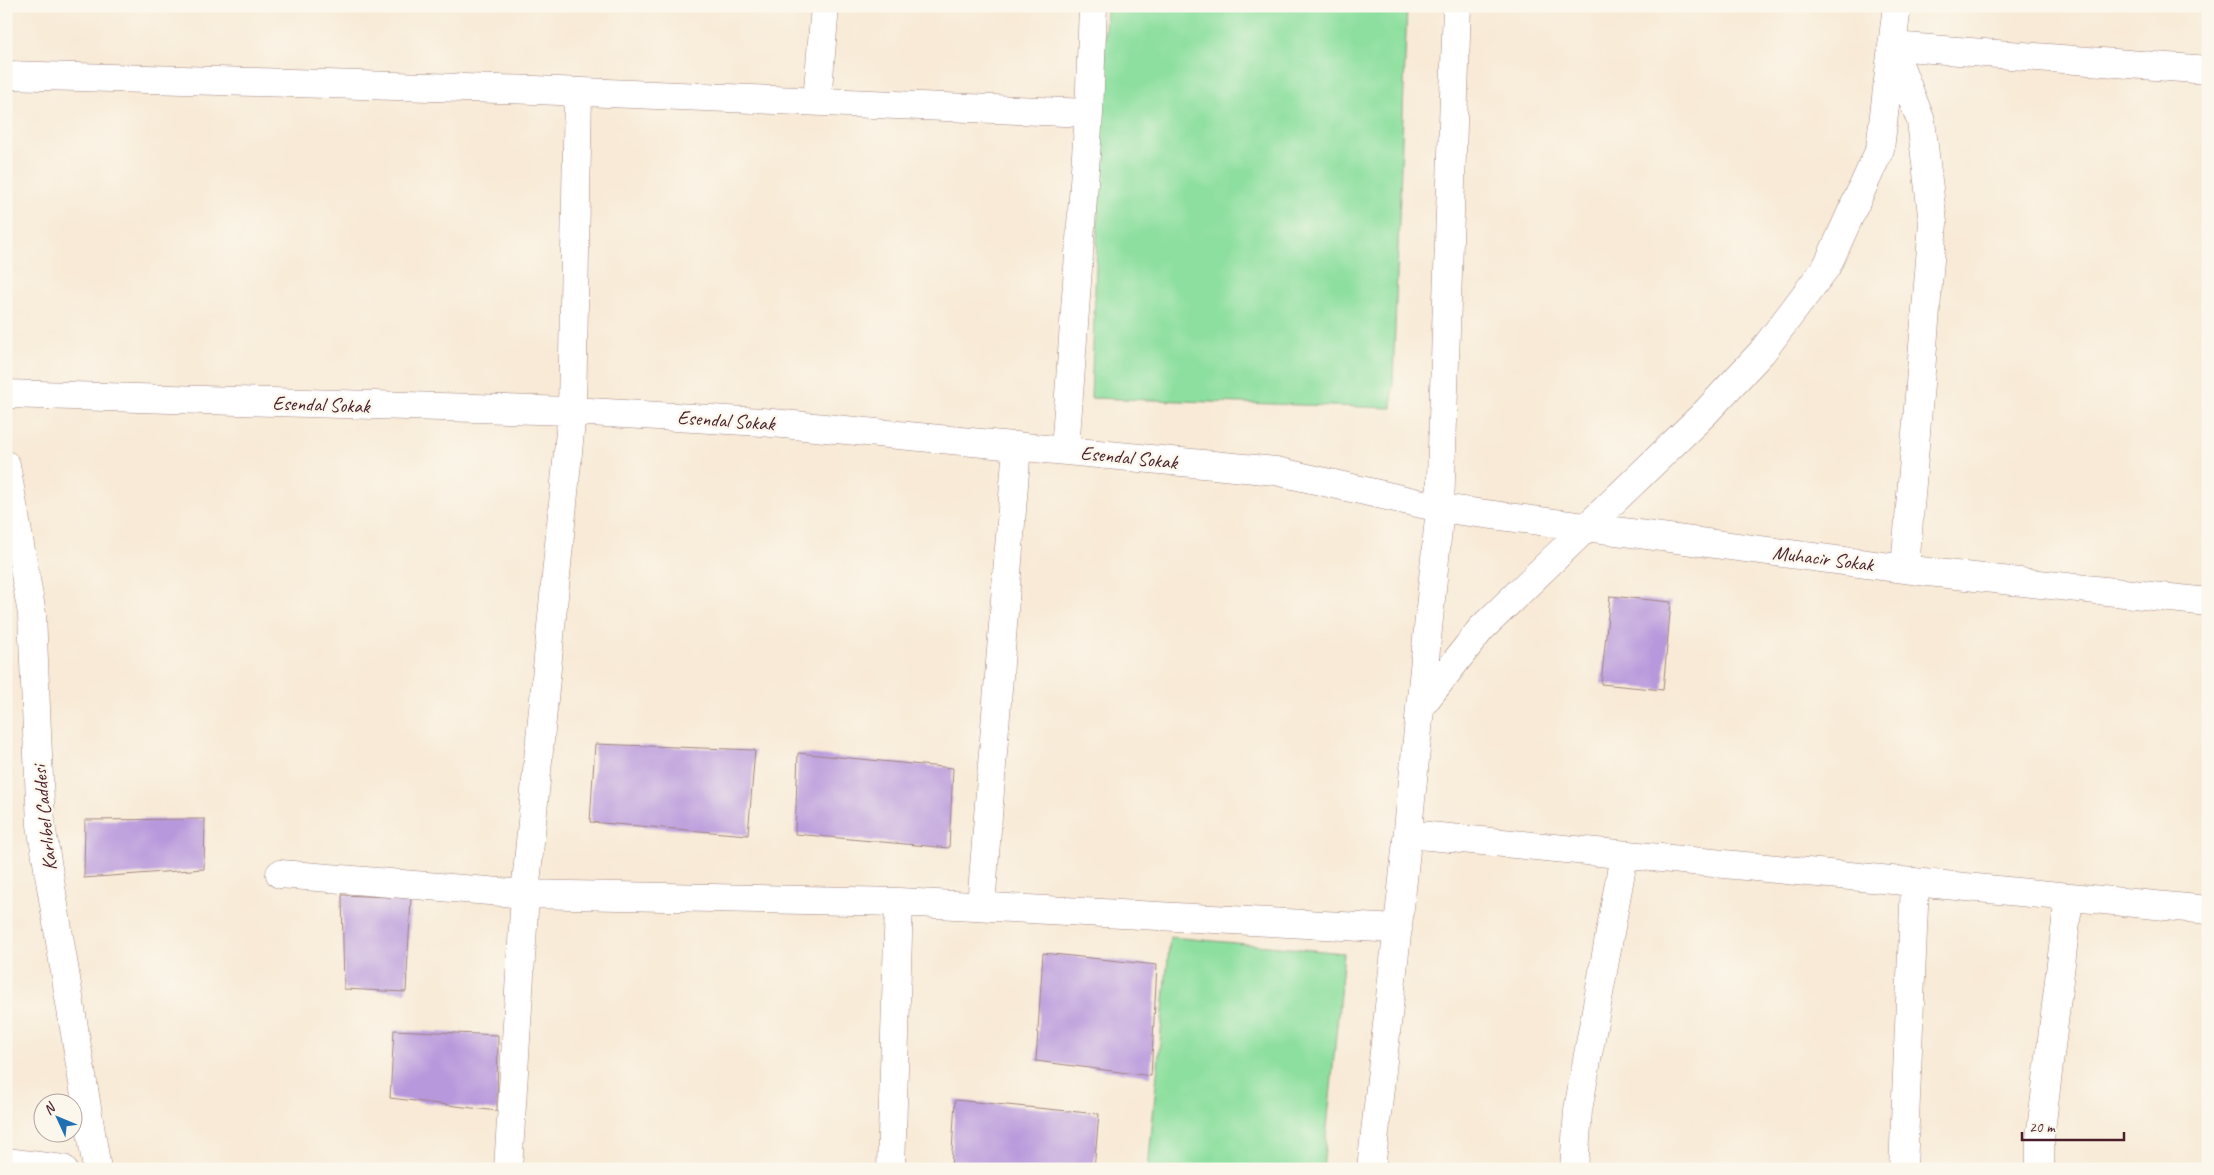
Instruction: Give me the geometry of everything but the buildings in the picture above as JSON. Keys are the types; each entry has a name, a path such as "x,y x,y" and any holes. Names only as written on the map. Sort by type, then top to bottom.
{"street":[{"path":"817,102 825,6"},
{"path":"1064,451 1090,113 1093,6"},
{"path":"1371,1169 1408,834 1440,508 1457,6"},
{"path":"1420,707 1481,629 1705,413 1762,352 1827,266 1880,149 1897,6"},
{"path":"1892,46 2208,70"},
{"path":"1892,46 1921,121 1933,224 1905,569"},
{"path":"6,75 578,92 1090,113"},
{"path":"508,1169 525,894 572,411 578,92"},
{"name":"Esendal Sokak","path":"6,394 572,411 762,422 1276,471 1440,508"},
{"path":"981,906 1017,446"},
{"name":"Karlıbel Caddesi","path":"6,465 32,614 41,825 97,1169"},
{"name":"Muhacir Sokak","path":"1440,508 1905,569 2208,602"},
{"path":"1408,834 2208,910"},
{"path":"1574,1169 1578,1110 1624,855"},
{"path":"280,874 525,894 899,902 1398,929"},
{"path":"1903,1169 1915,882"},
{"path":"2040,1169 2040,1138 2069,897"},
{"path":"891,1169 899,902"},
{"path":"6,1162 63,1169"}],"green space":[{"path":"1106,6 1407,6 1392,408 1091,398"},
{"path":"1170,937 1344,953 1323,1169 1148,1169"}]}
